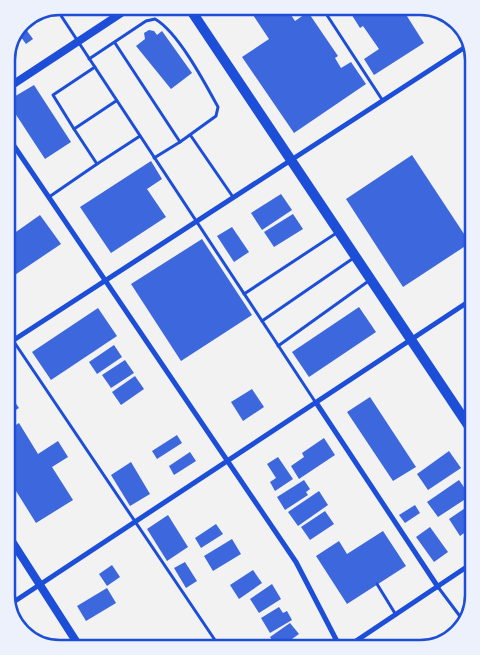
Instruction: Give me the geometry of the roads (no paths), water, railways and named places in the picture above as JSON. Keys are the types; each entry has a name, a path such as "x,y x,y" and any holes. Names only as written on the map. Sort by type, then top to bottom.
{"main road":[{"path":"194,15 465,421"}],"street":[{"path":"15,84 118,15"},
{"path":"15,339 463,48"},
{"path":"15,147 296,562 338,640"},
{"path":"15,601 317,404 465,304"},
{"path":"317,404 438,587"},
{"path":"15,546 75,640"},
{"path":"357,640 465,568"}],"lane":[{"path":"61,15 88,60 95,67 317,404"},
{"path":"327,15 383,101"},
{"path":"88,60 146,21 155,19 165,24 200,76 218,107 216,116 191,136 154,158"},
{"path":"115,43 180,142"},
{"path":"95,67 53,95 98,164"},
{"path":"74,129 116,101"},
{"path":"49,197 140,136"},
{"path":"191,136 233,198"},
{"path":"244,294 338,232"},
{"path":"262,321 355,257"},
{"path":"278,346 371,280"},
{"path":"15,343 215,640"},
{"path":"377,584 396,615"},
{"path":"438,587 460,617"}]}
